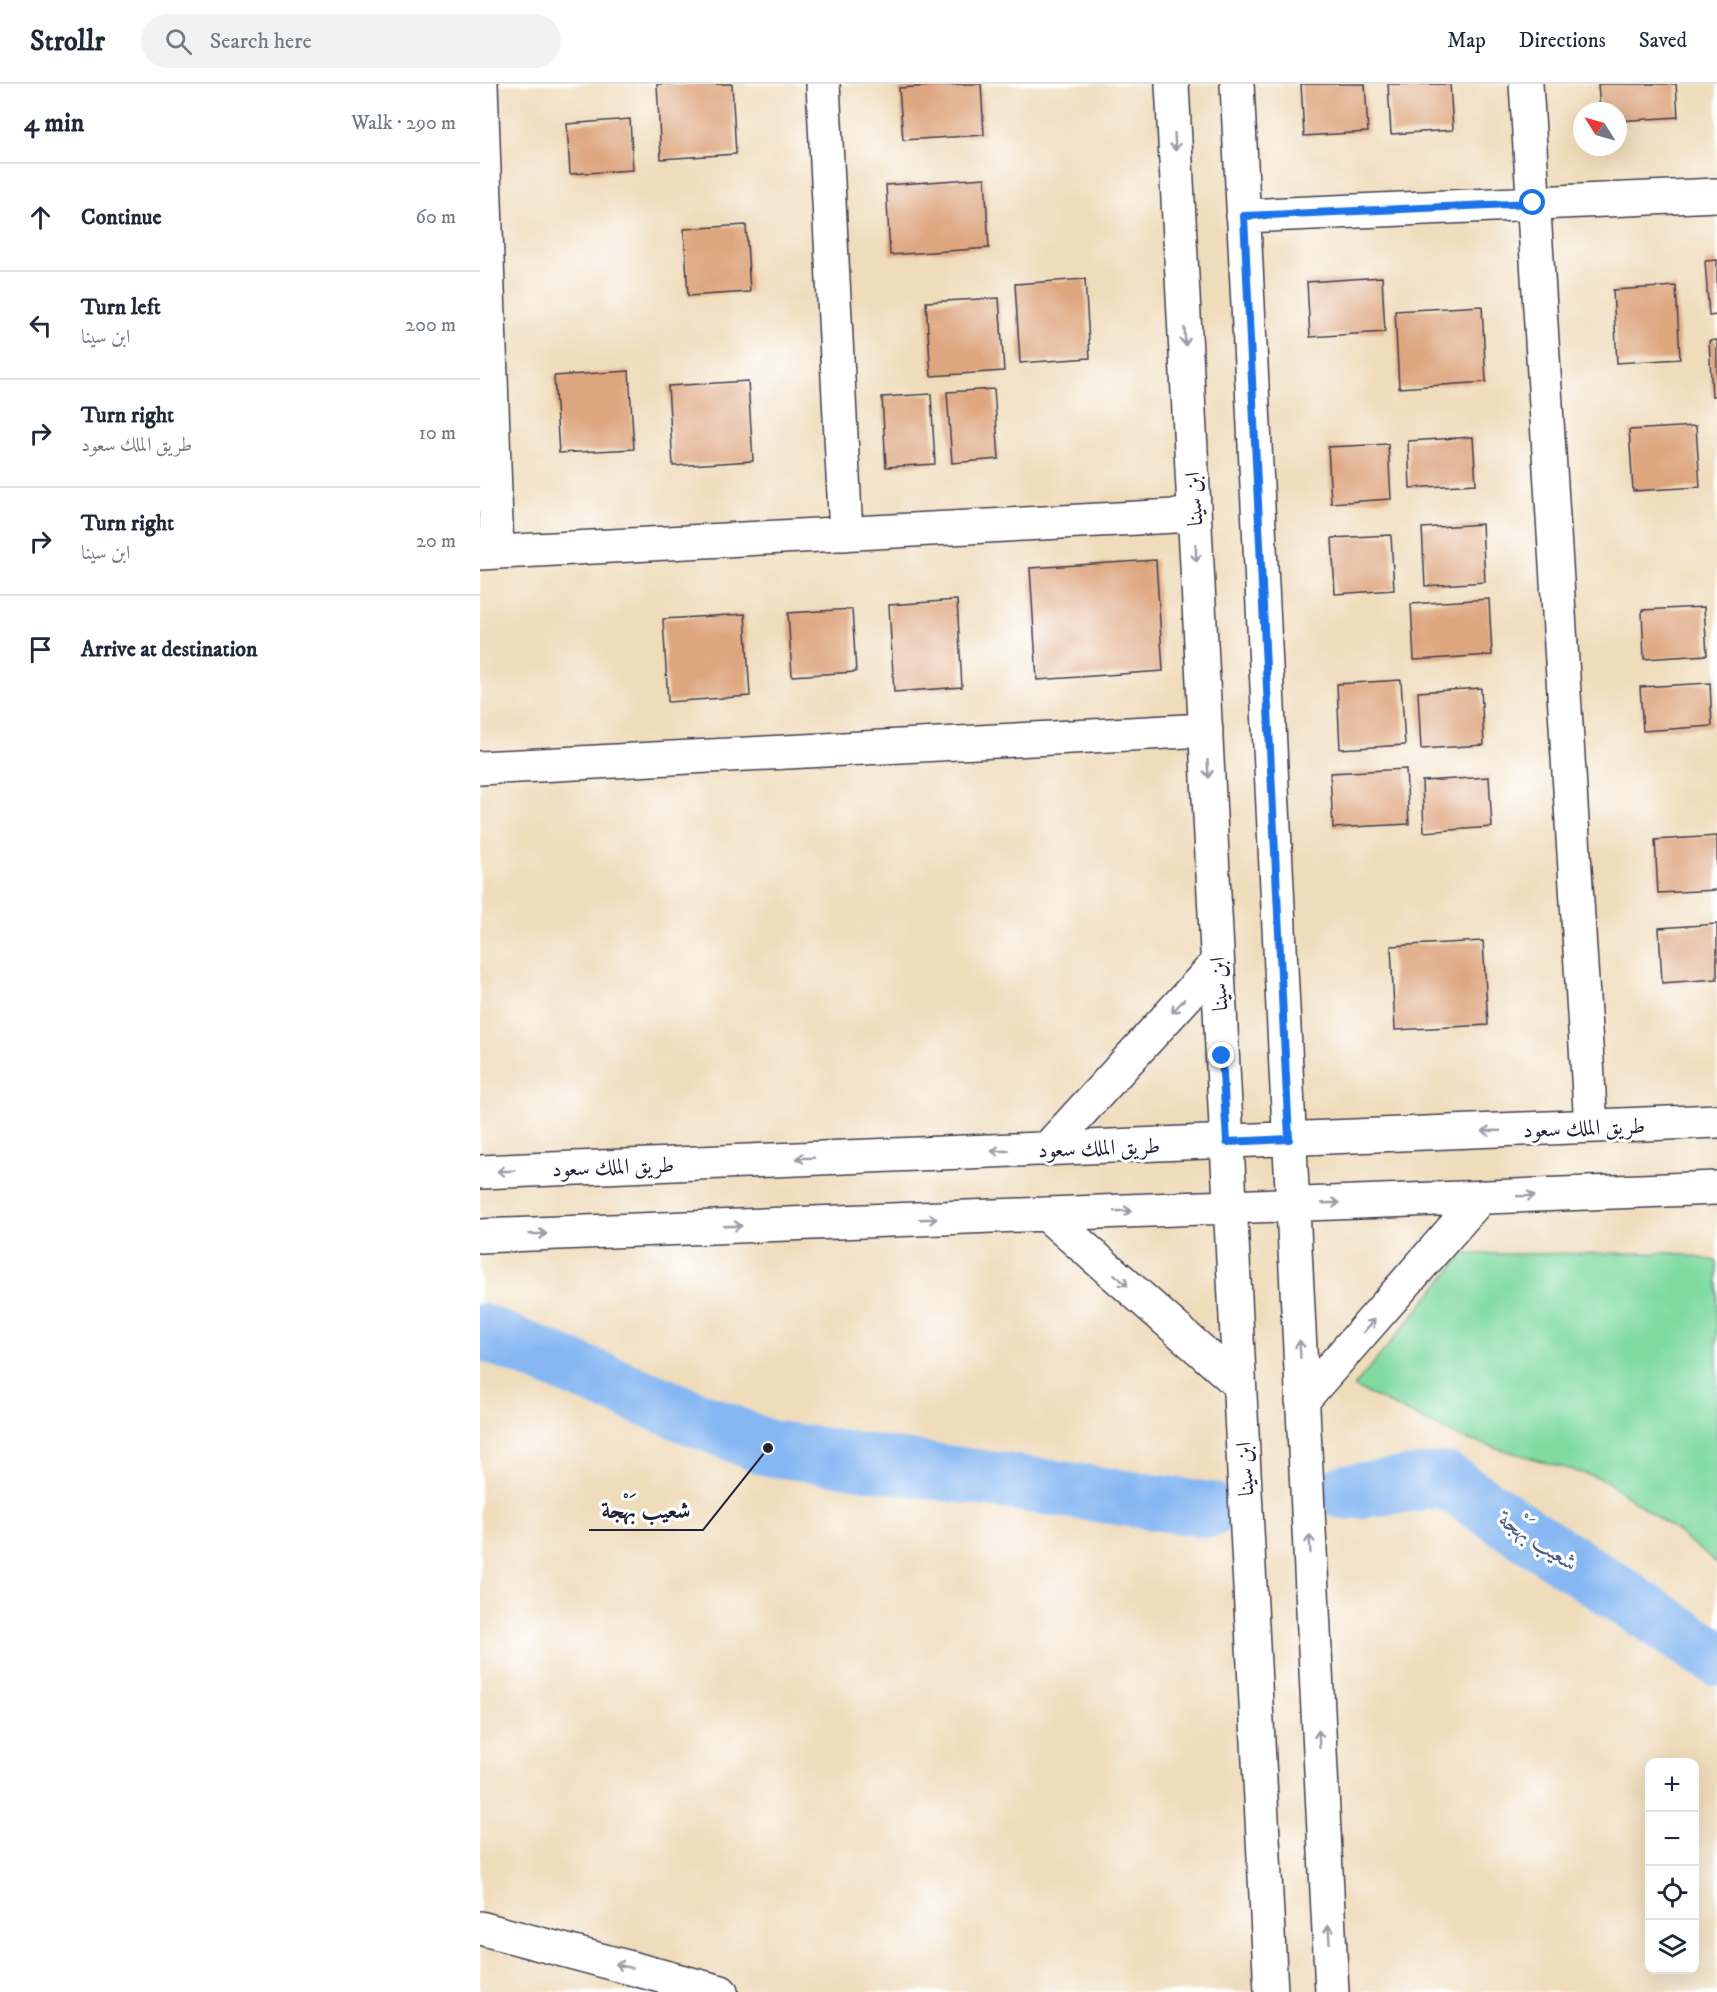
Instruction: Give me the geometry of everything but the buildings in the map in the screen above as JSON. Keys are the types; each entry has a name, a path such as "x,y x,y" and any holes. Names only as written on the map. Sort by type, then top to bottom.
{"street":[{"path":"481,84 489,553 1194,515"},
{"path":"822,84 846,534"},
{"name":"ابن سينا","path":"1172,84 1271,1992"},
{"path":"1237,84 1332,1992"},
{"path":"1526,84 1591,1126"},
{"path":"1244,216 1717,195"},
{"path":"480,768 1206,730"},
{"path":"1047,1149 1217,963"},
{"name":"طريق الملك سعود","path":"480,1172 1717,1121"},
{"path":"480,1236 1717,1188"},
{"path":"1302,1401 1481,1197"},
{"path":"1046,1214 1239,1383"},
{"path":"480,1928 721,1992"}],"green space":[{"path":"1675,1253 1717,1261 1717,1564 1675,1530 1603,1479 1459,1437 1354,1387 1464,1254"}],"waterway":[{"name":"شعيب بَهْجة","path":"480,1331 768,1448 1210,1510"},
{"name":"شعيب بَهْجة","path":"1345,1492 1445,1480 1717,1658"}],"place":[{"name":"شعيب بَهْجة","path":"768,1448"}],"route":[{"path":"1222,1056 1227,1142 1289,1139 1244,216 1533,203"}]}
